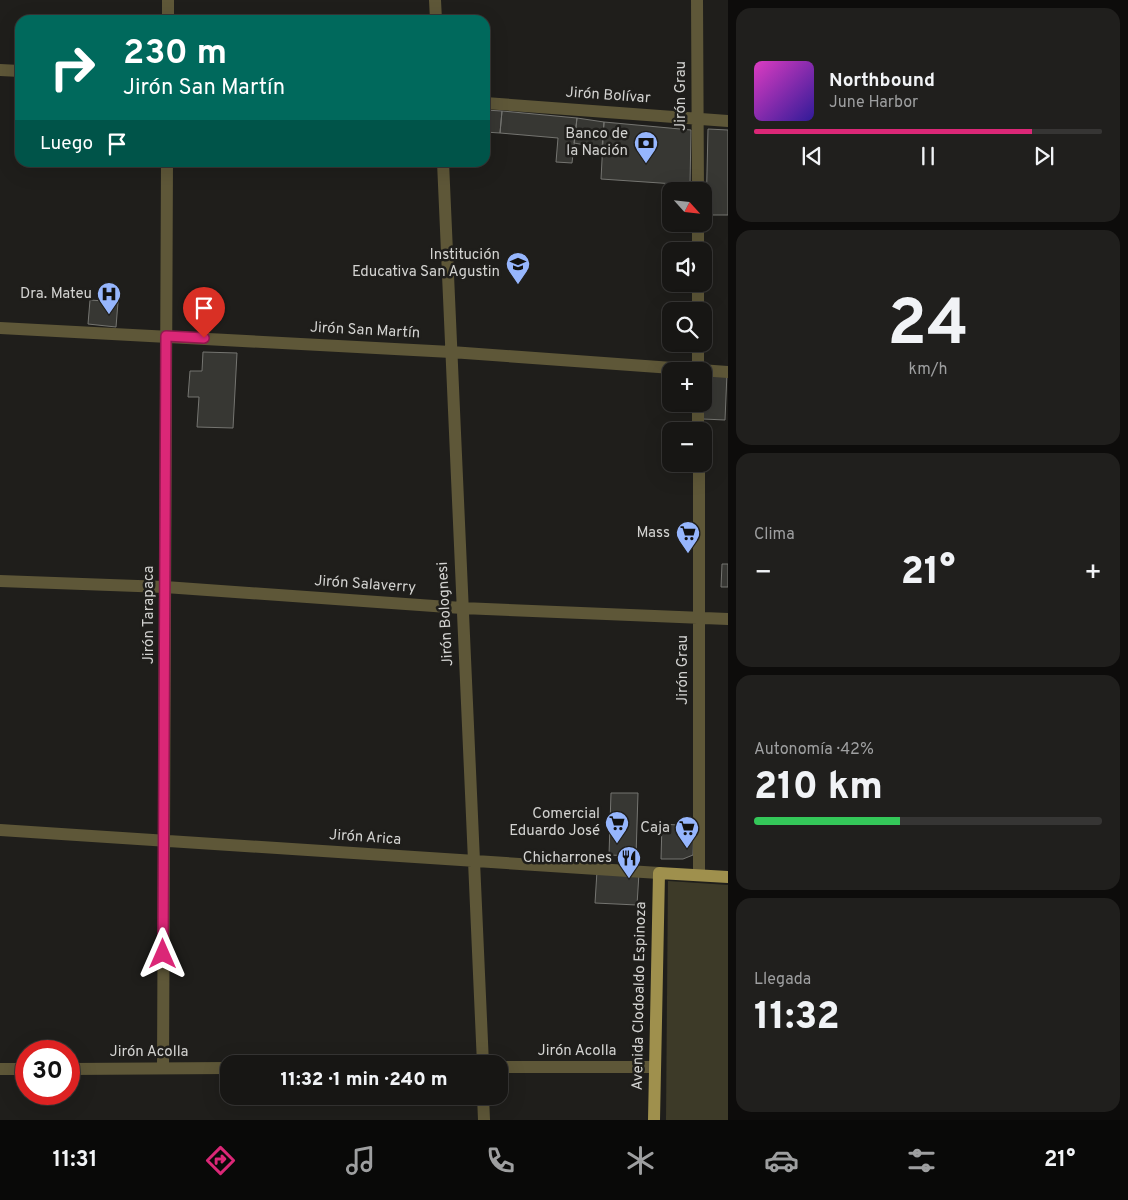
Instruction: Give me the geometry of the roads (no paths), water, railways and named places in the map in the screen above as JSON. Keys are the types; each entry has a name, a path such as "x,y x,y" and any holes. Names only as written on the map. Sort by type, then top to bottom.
{"main road":[{"name":"Jirón Arica","path":"659,873 728,877"},
{"name":"Avenida Clodoaldo Espinoza","path":"654,1120 659,873"}],"street":[{"path":"168,0 168,15"},
{"path":"435,0 436,15"},
{"name":"Jirón Grau","path":"697,0 698,182"},
{"path":"0,70 15,71"},
{"name":"Jirón Bolívar","path":"490,104 728,121"},
{"name":"Jirón Tarapaca","path":"163,1068 167,167"},
{"name":"Jirón Bolognesi","path":"442,167 483,1055"},
{"name":"Jirón San Martín","path":"0,328 451,352 662,368"},
{"name":"Jirón San Martín","path":"712,371 728,372"},
{"name":"Jirón Grau","path":"698,472 699,875"},
{"name":"Jirón Salaverry","path":"0,581 165,587 462,608 728,619"},
{"name":"Jirón Arica","path":"0,830 659,873"},
{"name":"Jirón Acolla","path":"508,1067 655,1067"},
{"name":"Jirón Acolla","path":"80,1069 220,1068"},
{"path":"0,1069 15,1069"},
{"path":"484,1105 484,1120"}],"place":[{"name":"Banco de la Nación","path":"646,164"},
{"name":"Institución Educativa San Agustin","path":"518,285"},
{"name":"Dra. Mateu","path":"109,315"},
{"name":"Mass","path":"688,554"},
{"name":"Comercial Eduardo José","path":"617,844"},
{"name":"Caja","path":"687,849"},
{"name":"Chicharrones","path":"629,879"}]}
